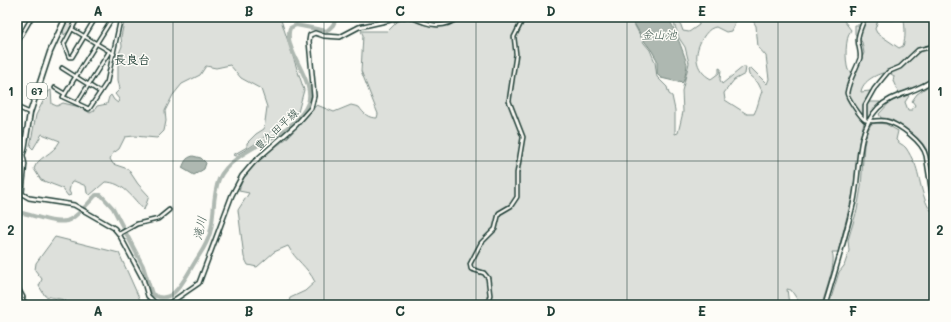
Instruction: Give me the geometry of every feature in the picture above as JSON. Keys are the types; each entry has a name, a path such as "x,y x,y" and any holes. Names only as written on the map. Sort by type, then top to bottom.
{"highway":[{"path":"17,296 26,305"},
{"path":"17,301 21,305"}],"main road":[{"name":"67","path":"17,169 23,155 30,113 50,52 66,17"},
{"name":"豊久田平線","path":"167,305 199,283 232,195 242,176 254,162 296,125 311,108 314,96 308,41 310,35 315,33 324,36 340,37 359,27 404,17"},
{"path":"825,305 854,203 862,140 867,121 884,103 922,88 934,79"},
{"path":"17,191 29,198 78,207 114,228 121,234 143,279 148,296 157,305"}],"street":[{"path":"17,43 32,17"},
{"path":"78,17 64,44 69,57 72,57 96,17"},
{"path":"113,17 63,97 73,103 77,103 89,109 107,82 121,17"},
{"path":"411,17 435,26 447,24 459,17"},
{"path":"487,305 490,295 488,278 484,273 471,270 470,264 481,243 495,229 499,213 511,206 517,198 517,173 523,137 509,101 516,54 514,37 524,17"},
{"path":"865,17 858,38 860,58 847,93 848,98 859,115 867,121 885,120 910,134 923,148 926,156 934,209"},
{"path":"72,29 114,54"},
{"path":"867,121 865,105 874,89 888,72 900,67 918,50 934,46"},
{"path":"77,103 109,52"},
{"path":"62,68 100,92"},
{"path":"56,88 65,94"},
{"path":"17,107 30,113"},
{"path":"22,195 25,164 23,155"},
{"path":"121,234 136,224 158,219 169,210"},
{"path":"17,286 23,296"}],"shaded area":[{"path":"69,17 76,17 68,32 64,35 63,30"},
{"path":"125,17 238,17 244,19 245,17 280,17 304,90 298,112 252,146 235,156 233,155 247,147 247,143 256,134 264,129 267,107 261,89 241,78 230,65 216,68 206,66 200,75 182,84 173,95 165,111 166,121 164,131 157,138 134,136 125,137 119,149 112,154 110,159 113,164 128,169 138,184 149,196 144,210 127,191 122,187 111,183 105,182 90,195 87,193 86,186 74,181 71,183 69,191 71,195 68,196 62,188 41,180 34,169 38,162 53,150 60,141 42,134 33,149 30,146 36,115 48,92 51,90 52,104 57,106 63,103 80,107 90,113 94,111 97,106 107,104 111,95 118,103 119,99 115,94 120,89 118,80 118,56 122,46 121,37"},
{"path":"461,17 627,17 634,24 644,43 650,50 655,62 657,77 667,87 669,94 672,96 675,110 675,134 678,133 683,112 682,91 689,63 685,47 679,38 672,17 678,17 683,31 689,32 699,25 698,19 700,17 741,17 736,20 731,31 726,32 716,27 712,28 700,42 697,60 701,71 711,79 719,73 719,68 721,69 720,80 722,84 743,67 746,67 745,74 734,80 724,93 725,100 747,114 754,114 762,91 758,83 749,75 748,70 751,68 767,84 769,79 766,56 758,47 756,26 751,17 841,17 851,30 846,50 846,61 848,70 855,73 864,53 862,42 855,34 855,25 864,25 868,17 899,17 894,20 878,20 875,29 877,33 899,48 903,46 905,36 904,19 900,17 934,17 934,75 927,81 901,93 898,92 893,81 894,76 888,72 871,78 862,88 861,92 870,91 867,99 869,102 880,102 867,118 864,115 860,118 864,122 859,143 853,193 838,252 832,252 832,270 822,305 801,305 791,290 787,289 789,305 288,305 290,298 305,291 315,282 309,272 294,256 288,246 274,252 257,267 248,265 244,257 238,210 249,193 239,191 246,174 259,160 288,137 309,112 317,105 334,112 351,105 359,107 369,116 377,118 378,114 361,71 363,35 361,31 388,31 398,21 408,18 428,26 442,26 455,22"},
{"path":"934,82 934,190 928,155 922,142 894,121 881,118 879,114 890,102 907,95 909,96 905,102 908,110 912,110 915,105 912,101 917,94"},
{"path":"871,124 886,124 898,131 896,140 906,148 915,164 924,198 930,210 934,213 934,305 829,305 839,272 844,266 849,251 848,240 857,210 861,187 864,145 867,132"},
{"path":"55,237 119,253 140,300 145,305 63,305 65,300 45,296 39,286 42,279 35,270 36,263"}],"water":[{"name":"金山池","path":"629,17 668,17 679,41 687,65 682,83 680,81 678,82 661,78 657,74 657,60"},
{"path":"193,156 201,158 206,163 204,169 194,175 182,168 187,159"}],"waterway":[{"name":"滝川","path":"17,212 53,221 66,221 78,214 96,195 101,195 113,208 143,266 152,294 160,297 166,297 172,294 183,282 207,241 212,226 214,199 219,179 237,158 291,125 301,115 308,103 309,94 307,85 291,46 289,37 290,28 296,25 327,31 333,25 337,17"}],"district":[{"name":"長良台","path":"132,59"}]}
